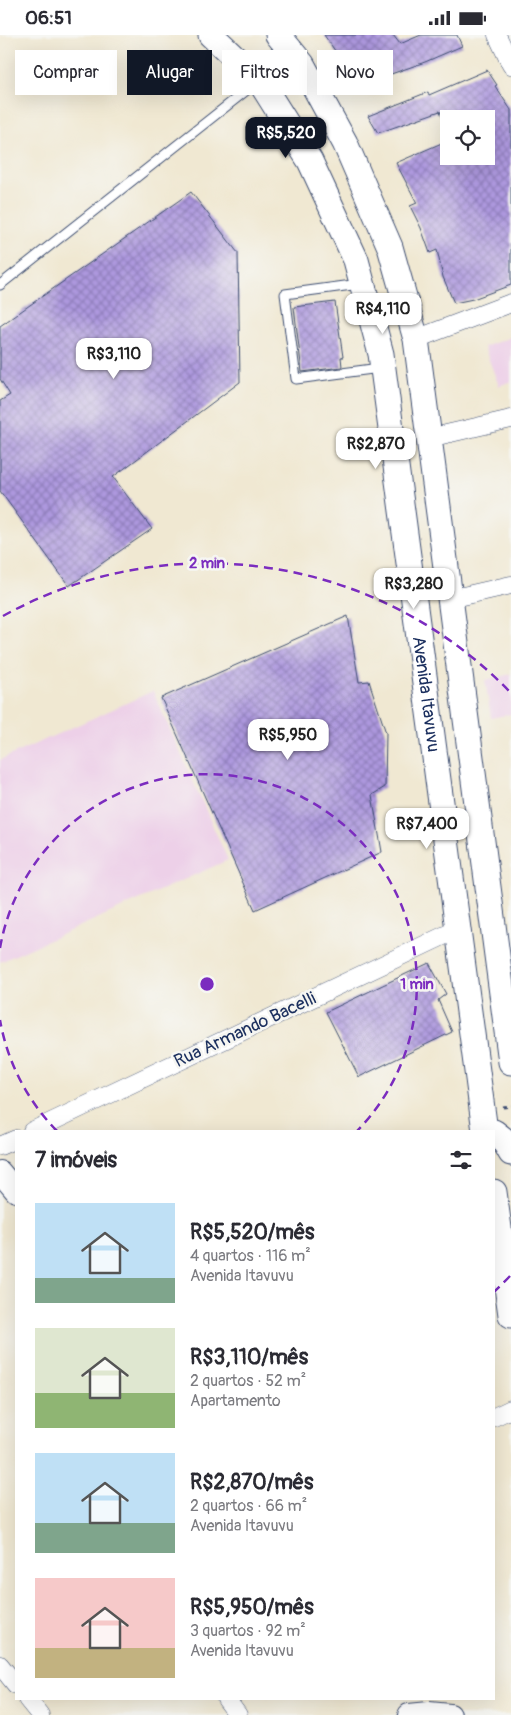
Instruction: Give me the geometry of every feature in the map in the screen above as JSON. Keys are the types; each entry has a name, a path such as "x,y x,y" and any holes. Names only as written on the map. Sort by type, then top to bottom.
{"main road":[{"name":"Avenida Itavuvu","path":"211,35 227,50"},
{"name":"Avenida Itavuvu","path":"278,35 302,64 345,143 390,247 416,339 511,1062"},
{"name":"Avenida Itavuvu","path":"268,95 310,161 356,259 383,367 486,1130"},
{"path":"383,367 396,350 416,339"},
{"path":"410,568 426,594 441,599 450,599"},
{"path":"495,1135 503,1139 511,1153"},
{"path":"495,1206 497,1233 511,1315"}],"street":[{"path":"497,35 511,65"},
{"path":"416,339 511,303"},
{"path":"429,438 511,419"},
{"path":"450,599 511,585"},
{"name":"Rua Armando Bacelli","path":"34,1130 458,929"},
{"path":"0,1146 15,1139"},
{"path":"0,1172 15,1190"},
{"path":"495,1417 511,1409"},
{"path":"0,1665 15,1684"},
{"path":"28,1700 40,1715"},
{"path":"227,1700 238,1715"},
{"path":"404,1715 412,1700"},
{"path":"409,1715 429,1713 450,1715"}],"lane":[{"path":"0,285 240,95"},
{"path":"362,283 285,294 296,379 383,367"}],"shaded area":[{"path":"511,337 511,381 499,386 484,347"},
{"path":"511,674 511,714 491,718 485,680"},
{"path":"153,691 228,860 0,962 0,760"}],"building":[{"path":"324,35 393,35 400,44 421,35 457,35 462,46 393,73 393,50 334,50"},
{"path":"487,70 511,110 511,285 473,299 454,303 443,277 437,250 430,253 421,228 410,206 417,203 396,163 440,144 440,165 495,165 495,110 440,110 378,133 368,116 428,92 429,95"},
{"path":"191,192 238,253 240,382 113,477 152,529 69,586 0,491 0,401 10,395 0,379 0,326"},
{"path":"335,302 343,357 341,357 342,367 302,372 294,307"},
{"path":"348,616 359,682 369,681 386,733 385,787 372,795 382,852 255,910 161,698"},
{"path":"429,963 446,994 438,1000 452,1032 359,1077 326,1012"}]}
